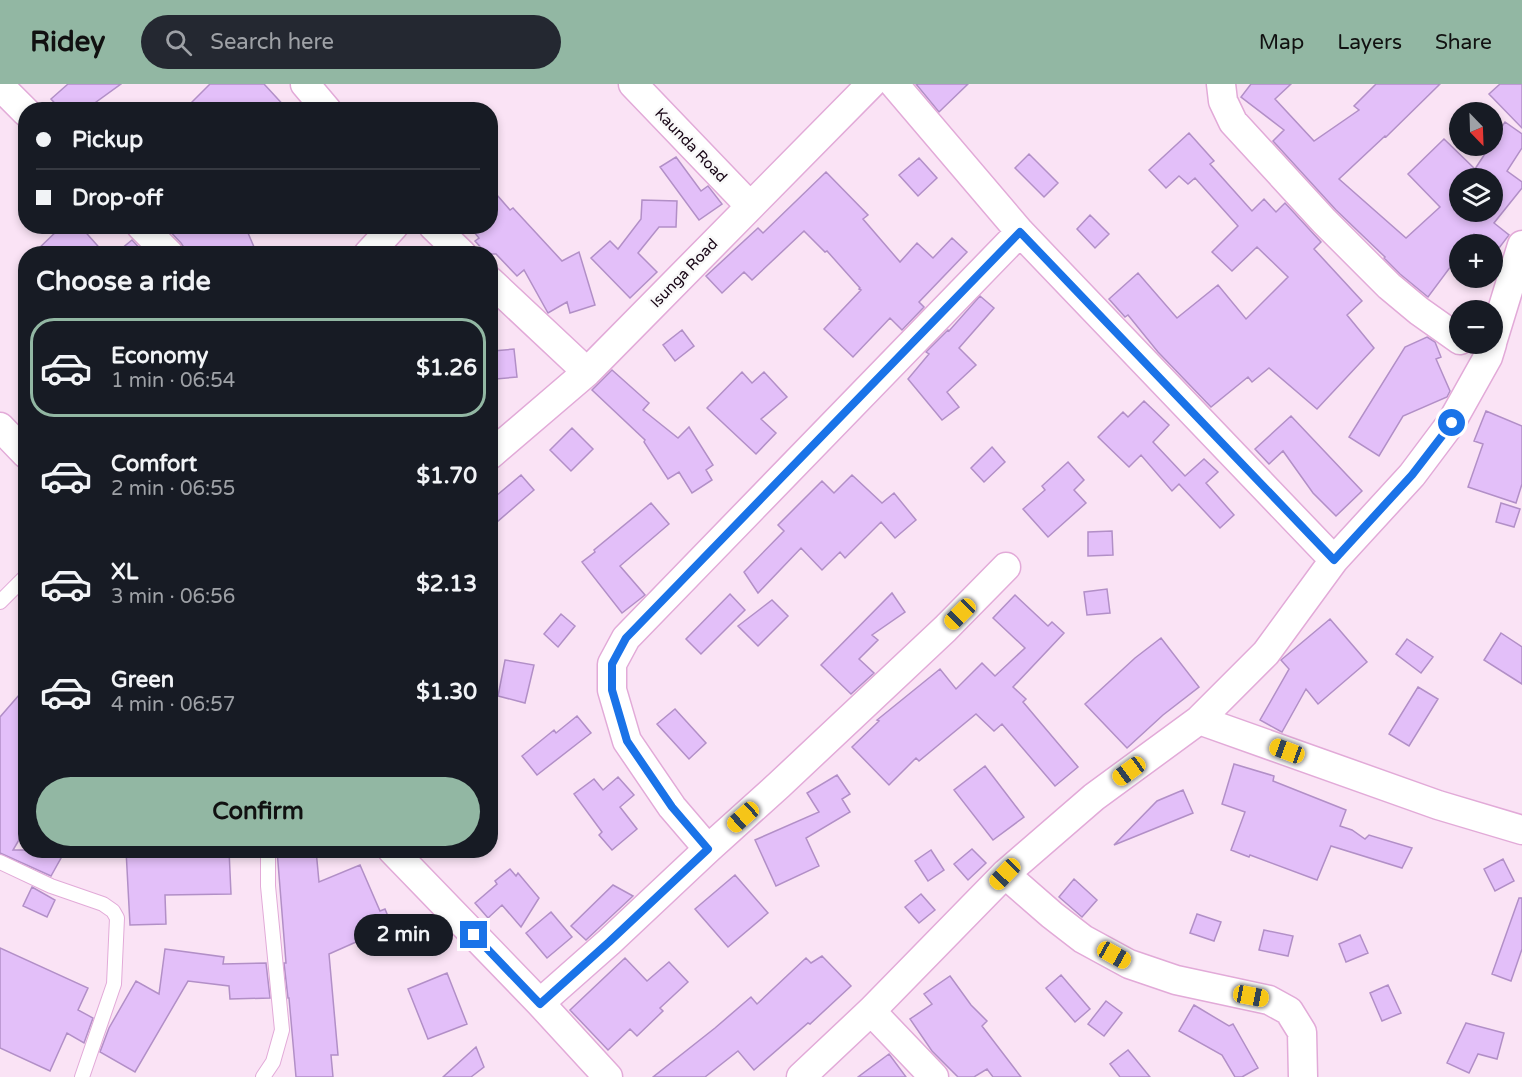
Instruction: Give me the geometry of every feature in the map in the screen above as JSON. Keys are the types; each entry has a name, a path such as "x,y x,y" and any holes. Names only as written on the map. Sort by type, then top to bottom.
{"street":[{"path":"305,84 320,102"},
{"name":"Kaunda Road","path":"633,84 750,206"},
{"name":"Isunga Road","path":"498,448 587,372 870,84"},
{"path":"894,84 1020,232 1334,560"},
{"path":"1221,84 1223,101 1233,122 1324,221 1389,286 1449,332"},
{"path":"0,86 18,104"},
{"path":"708,849 672,807 627,741 612,690 612,664 626,638 1020,232"},
{"path":"149,234 161,246"},
{"path":"375,246 387,234"},
{"path":"441,234 454,246"},
{"path":"1502,300 1522,245"},
{"path":"498,289 587,372"},
{"path":"801,1077 871,1011 1005,874 1094,797 1199,720 1266,652 1334,560 1412,475 1452,423 1482,354"},
{"path":"0,427 18,446"},
{"path":"540,1004 779,785 945,629 1006,567"},
{"path":"1199,720 1438,805 1522,830"},
{"path":"400,858 608,1077"},
{"path":"1005,874 1083,939 1130,964 1176,980 1269,1000 1289,1011 1302,1032 1304,1077"},
{"path":"871,1011 934,1077"}],"lane":[{"path":"0,602 18,584"},
{"path":"263,1077 273,1062 282,1030 268,886 268,858"},
{"path":"0,862 51,886 103,904 114,911 117,918 114,984 82,1077"}],"building":[{"path":"68,84 121,84 96,102 54,102 51,99"},
{"path":"210,84 264,84 281,102 192,102"},
{"path":"916,84 968,84 939,112"},
{"path":"1251,84 1291,84 1275,99 1314,141 1359,110 1354,106 1376,84 1440,84 1339,179 1406,238 1440,207 1408,174 1444,139 1449,144 1449,156 1462,156 1474,168 1449,168 1449,222 1495,222 1509,235 1503,243 1503,234 1449,234 1449,269 1428,297 1400,274 1336,210 1273,141 1284,130 1241,97"},
{"path":"1500,84 1522,84 1522,128 1503,108 1503,102 1497,102 1489,94"},
{"path":"1505,122 1522,134 1522,148 1507,171 1522,182 1522,188 1503,212 1503,168 1476,168 1483,156 1503,156 1503,125"},
{"path":"1189,133 1214,161 1210,164 1252,211 1264,199 1276,212 1285,203 1321,242 1314,249 1362,301 1347,315 1374,348 1317,409 1269,368 1252,382 1248,377 1211,407 1158,352 1128,315 1125,317 1109,299 1138,273 1177,318 1218,285 1246,319 1288,277 1257,247 1232,271 1212,252 1238,226 1195,178 1188,184 1179,176 1166,188 1149,170"},
{"path":"1029,154 1058,183 1044,197 1015,168"},
{"path":"676,157 701,191 708,186 722,204 699,220 660,167"},
{"path":"919,158 937,178 918,196 899,175"},
{"path":"826,172 868,215 863,219 900,262 917,243 933,258 952,238 967,252 919,302 924,307 902,330 890,318 853,357 824,329 861,290 827,251 825,252 804,231 752,280 744,272 722,293 706,276 758,228 763,233"},
{"path":"498,196 510,210 513,208 562,261 579,252 595,305 570,313 567,302 548,313 524,270 517,276 498,256 498,246 480,246 475,241 479,238 476,234 498,234"},
{"path":"642,200 677,201 676,227 659,227 638,253 657,272 630,298 591,258 610,241 618,249 641,219"},
{"path":"1090,215 1109,234 1095,248 1077,229"},
{"path":"54,234 87,234 98,246 41,246"},
{"path":"173,234 248,234 254,246 183,246"},
{"path":"132,240 138,246 125,246"},
{"path":"980,296 994,308 959,348 976,365 947,392 959,407 942,420 908,379 929,354 926,352 949,331"},
{"path":"682,330 694,346 675,361 663,345"},
{"path":"1427,337 1435,342 1441,357 1436,359 1450,391 1447,397 1403,416 1379,456 1349,437 1405,347"},
{"path":"514,349 517,377 498,379 498,351"},
{"path":"612,370 649,403 643,410 678,438 689,427 713,465 706,470 712,480 692,493 679,472 668,479 644,442 645,440 592,390"},
{"path":"742,372 752,383 764,372 787,397 761,419 776,433 756,454 707,408"},
{"path":"1144,401 1169,425 1153,442 1185,476 1204,459 1218,472 1206,483 1234,515 1220,528 1179,484 1172,491 1141,455 1129,467 1098,437 1123,412 1128,417"},
{"path":"1486,411 1522,426 1522,484 1516,503 1468,487 1483,444 1474,441"},
{"path":"1291,416 1362,491 1336,516 1313,493 1283,451 1269,464 1255,449"},
{"path":"572,428 593,449 571,471 550,450"},
{"path":"992,447 1005,462 984,482 971,468"},
{"path":"1068,462 1084,480 1074,490 1086,503 1048,537 1023,509 1045,490 1042,486"},
{"path":"521,475 534,490 498,521 498,494"},
{"path":"852,475 882,503 894,493 916,520 895,538 881,522 845,558 840,552 822,570 801,548 758,593 744,572 784,531 778,525 822,481 834,493"},
{"path":"651,503 669,524 620,566 645,595 622,613 582,562"},
{"path":"1501,503 1520,509 1514,527 1496,522"},
{"path":"1112,531 1113,555 1088,556 1088,532"},
{"path":"1107,589 1110,613 1087,615 1084,592"},
{"path":"892,593 905,612 872,635 878,640 859,659 874,673 851,694 821,665"},
{"path":"730,594 745,610 701,654 686,639"},
{"path":"1015,595 1048,626 1052,622 1064,633 1013,687 1026,699 1023,702 1078,767 1055,786 1002,724 994,731 976,714 919,761 916,758 889,785 852,747 879,721 877,720 940,669 956,689 982,663 995,676 1025,648 993,618"},
{"path":"772,600 788,616 758,646 738,626"},
{"path":"561,614 575,626 558,647 544,634"},
{"path":"1330,619 1367,662 1318,704 1306,689 1282,732 1260,720 1289,669 1281,660"},
{"path":"1501,633 1522,647 1522,684 1484,660"},
{"path":"1161,638 1199,687 1163,715 1127,748 1085,704 1135,658"},
{"path":"1407,639 1433,657 1421,673 1396,654"},
{"path":"505,660 534,665 525,703 498,696"},
{"path":"1418,687 1438,699 1409,746 1389,734"},
{"path":"18,696 18,842 13,850 18,850 18,858 61,858 51,876 0,853 0,717"},
{"path":"675,709 706,743 689,759 657,724"},
{"path":"577,716 591,733 537,775 522,756 554,730 556,733"},
{"path":"1234,764 1274,776 1273,781 1346,810 1340,826 1352,830 1365,839 1369,835 1412,848 1402,868 1331,846 1317,880 1231,850 1245,812 1222,804"},
{"path":"985,766 1024,817 993,840 954,790"},
{"path":"837,775 850,794 842,799 850,812 806,838 819,866 776,886 755,840 819,812 807,793"},
{"path":"618,777 634,795 620,807 637,829 612,850 599,835 602,832 574,794 594,779 603,790"},
{"path":"1183,790 1193,813 1114,845 1157,801"},
{"path":"972,849 986,863 968,880 954,864"},
{"path":"931,850 944,870 928,881 915,861"},
{"path":"126,858 229,858 231,894 165,895 166,924 130,925"},
{"path":"278,858 317,858 319,882 360,865 380,911 385,909 392,926 329,954 338,1055 331,1055 333,1077 296,1077 284,963 286,963"},
{"path":"1503,859 1514,881 1495,891 1484,869"},
{"path":"510,869 516,876 518,873 539,898 521,927 502,905 488,918 475,903 497,884 495,881"},
{"path":"735,875 768,913 728,947 695,909"},
{"path":"1074,879 1097,900 1082,917 1059,897"},
{"path":"613,885 633,896 586,940 571,926"},
{"path":"32,887 55,900 47,917 23,906"},
{"path":"921,894 935,910 919,923 905,907"},
{"path":"1519,898 1522,898 1522,949 1511,981 1492,974"},
{"path":"551,912 572,937 547,958 526,933"},
{"path":"1197,914 1221,922 1214,941 1190,933"},
{"path":"1264,930 1293,936 1288,956 1259,950"},
{"path":"1360,935 1368,953 1346,962 1339,944"},
{"path":"0,948 88,988 78,1010 93,1018 84,1043 67,1033 50,1071 0,1048"},
{"path":"165,949 224,957 223,964 266,963 270,998 230,999 229,986 188,981 135,1072 100,1052 109,1028 136,981 159,994"},
{"path":"822,956 851,986 810,1024 808,1023 754,1070 738,1051 705,1077 653,1077 751,997 757,1004 806,958 811,963"},
{"path":"625,958 647,981 669,962 688,982 660,1008 663,1011 637,1036 630,1029 608,1050 570,1010"},
{"path":"447,973 467,1024 428,1039 408,989"},
{"path":"1061,975 1090,1009 1075,1022 1046,988"},
{"path":"950,976 971,1005 987,1021 982,1026 1021,1077 993,1077 987,1069 974,1077 958,1077 932,1051 910,1019 932,1004 924,994"},
{"path":"1388,985 1401,1013 1382,1021 1370,993"},
{"path":"1106,1001 1122,1013 1104,1036 1088,1024"},
{"path":"1194,1005 1229,1026 1233,1024 1258,1068 1242,1077 1235,1077 1222,1055 1179,1031"},
{"path":"1466,1023 1504,1033 1497,1059 1478,1054 1469,1073 1447,1063"},
{"path":"476,1047 484,1067 471,1077 443,1077"},
{"path":"1128,1050 1150,1077 1120,1077 1110,1064"},
{"path":"889,1054 906,1077 858,1077"}],"route":[{"path":"474,935 540,1004 708,849 672,807 627,741 612,690 612,664 626,638 1020,232 1334,560 1412,475 1452,423"}]}
